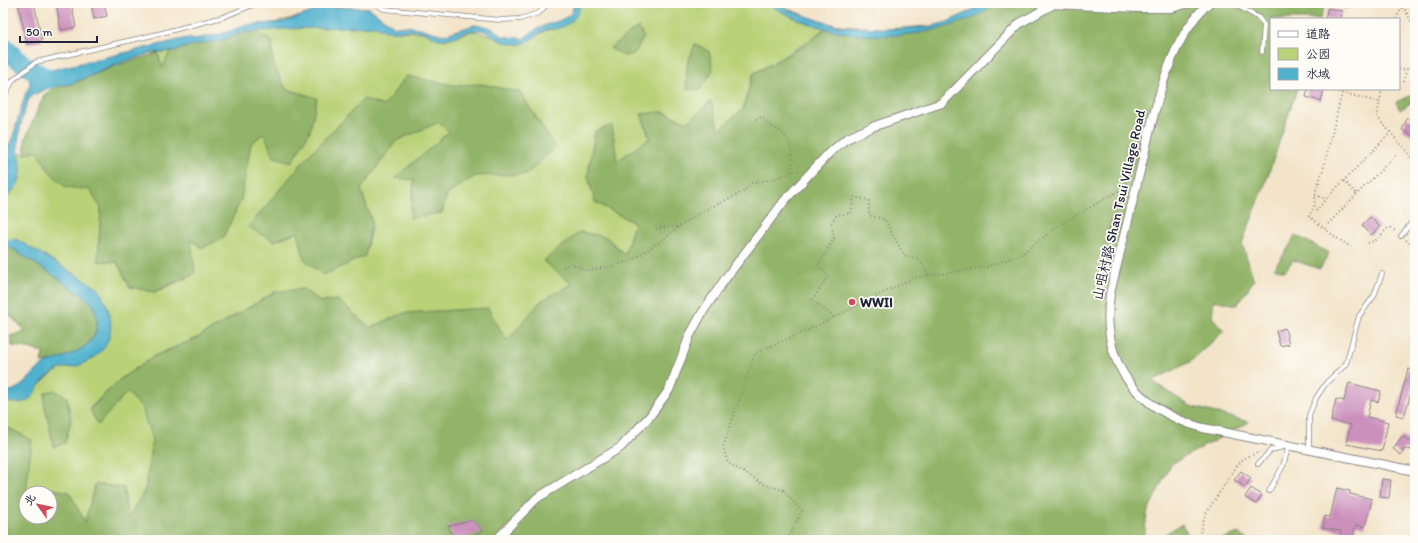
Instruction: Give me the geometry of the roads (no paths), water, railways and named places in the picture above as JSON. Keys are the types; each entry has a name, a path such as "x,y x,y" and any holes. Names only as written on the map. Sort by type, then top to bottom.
{"street":[{"path":"496,540 537,498 621,447 650,416 670,390 690,335 702,313 725,279 785,200 828,154 846,139 872,127 942,103 1020,23 1054,4 1172,8 1189,3"},
{"name":"山咀村路 Shan Tsui Village Road","path":"1209,3 1184,36 1171,62 1158,101 1138,179 1109,303 1108,322 1111,342 1120,368 1139,394 1154,407 1174,418 1203,428 1415,470"}],"lane":[{"path":"3,99 12,80 36,62 158,34 223,17 258,3"},
{"path":"374,3 384,9 500,20 520,19 539,13 548,3"},
{"path":"1233,3 1259,18 1264,25 1262,52"},
{"path":"1401,236 1415,218"},
{"path":"1309,449 1309,415 1316,398 1326,383 1346,364 1359,316 1374,296 1382,274"},
{"path":"1258,464 1271,450 1289,445"},
{"path":"1269,491 1281,471 1289,445"}],"water":[{"path":"576,3 581,3 580,8 575,17 568,24 560,28 542,32 523,44 514,44 501,41 481,30 470,31 443,39 417,31 393,31 376,26 283,29 241,33 223,40 189,46 176,51 151,53 120,63 71,84 48,88 31,96 24,113 19,137 18,152 21,165 20,178 13,190 3,201 3,186 6,180 3,159 13,136 25,95 30,85 29,76 43,70 47,71 187,38 195,39 221,34 247,25 284,22 326,7 369,8 395,27 407,26 420,28 443,35 474,25 494,29 502,36 523,39 539,28 566,17 574,9"},
{"path":"767,3 776,3 788,10 837,26 895,29 928,27 947,22 971,11 982,3 992,3 981,14 956,24 909,34 884,36 835,31 788,15"},
{"path":"16,239 98,288 109,312 111,323 110,334 106,344 100,352 90,360 77,366 63,368 56,371 40,384 30,399 22,403 3,402 3,392 18,388 44,365 75,352 89,343 97,328 97,319 96,312 91,302 86,298 60,279 10,247 3,248 3,240"}],"waterway":[{"path":"3,45 25,65 50,79"}],"place":[{"name":"WWII","path":"852,302"}]}
